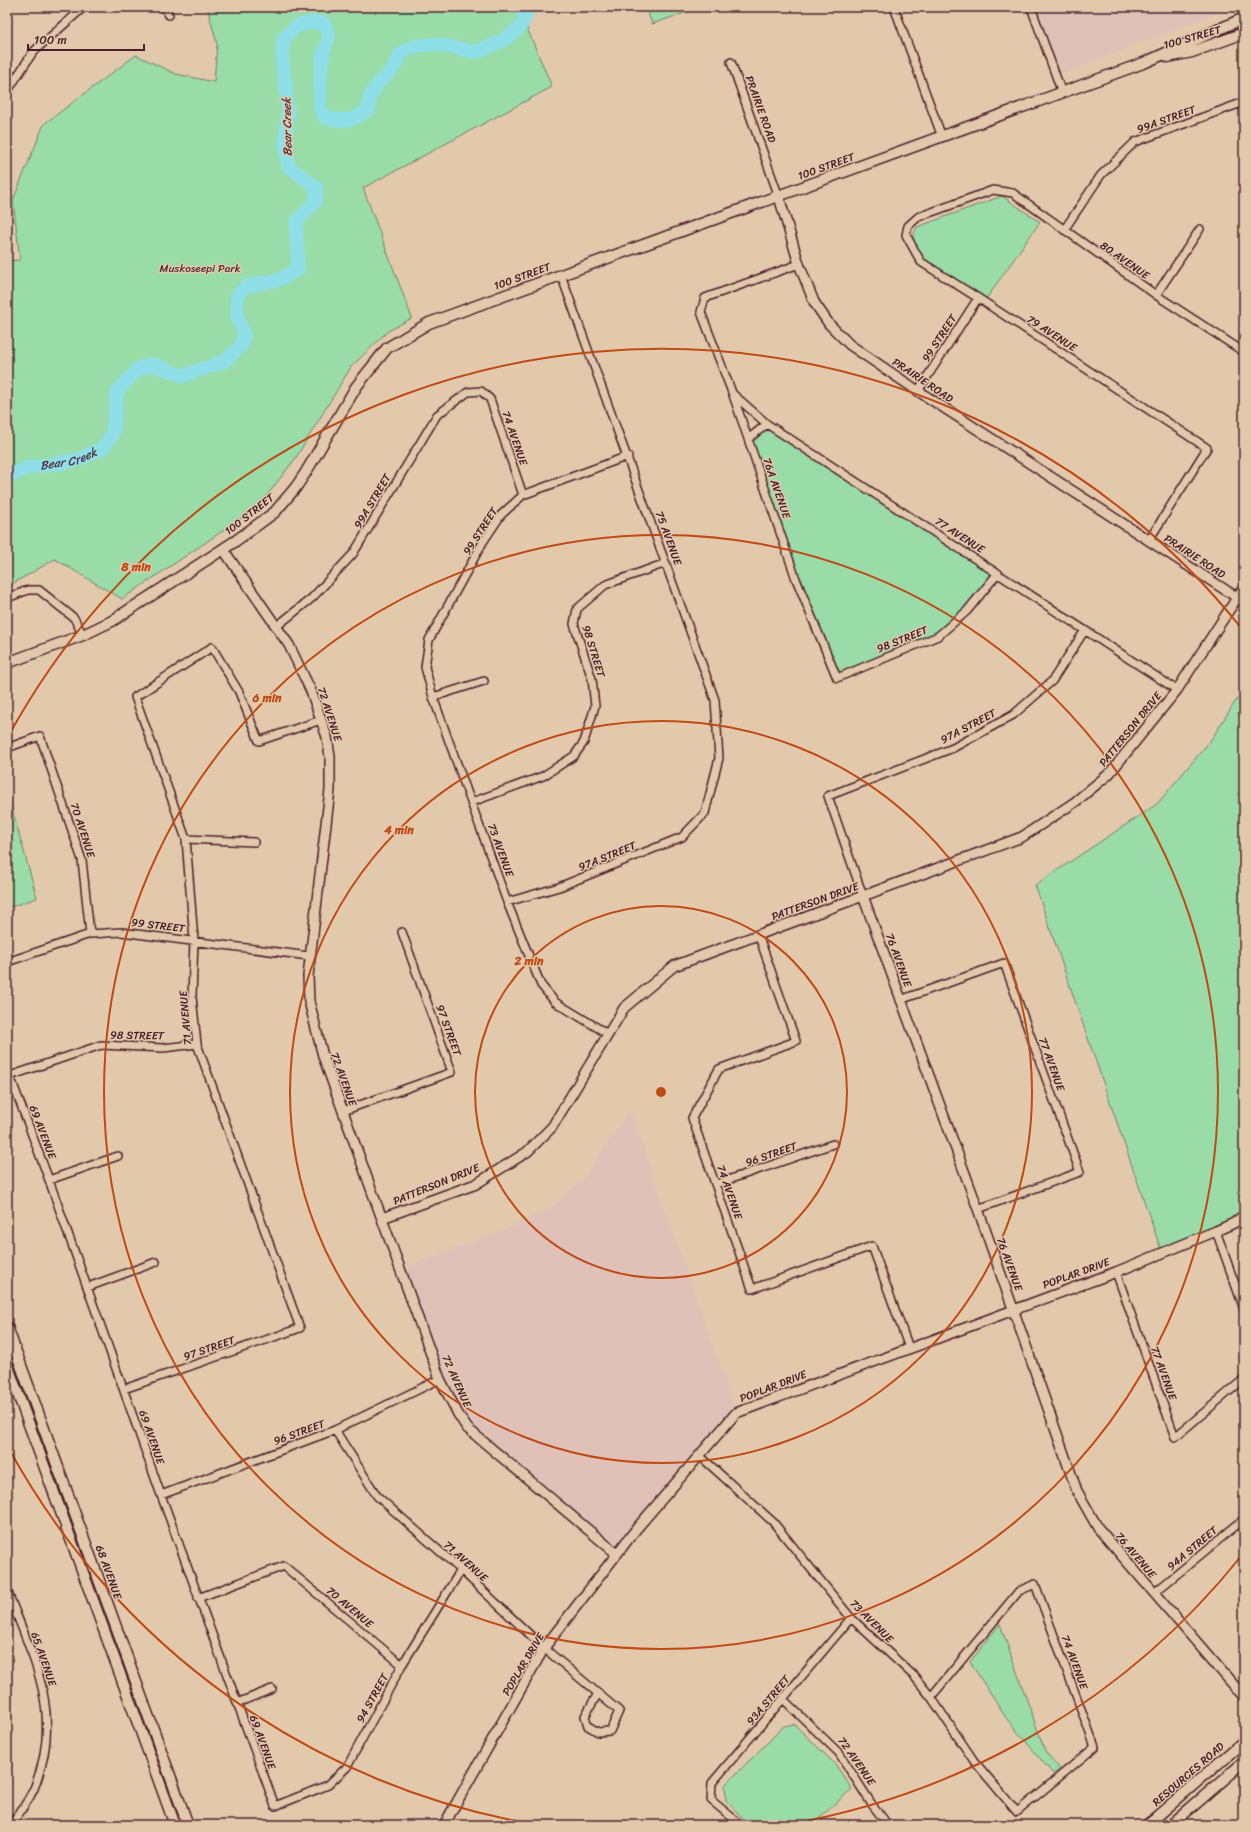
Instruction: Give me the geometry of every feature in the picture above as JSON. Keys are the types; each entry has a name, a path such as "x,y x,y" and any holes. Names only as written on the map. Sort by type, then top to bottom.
{"main road":[{"name":"100 STREET","path":"7,663 83,636 112,621 258,525 285,500 306,472 356,386 387,348 429,323 1146,62 1244,18"},
{"name":"100 STREET","path":"1146,62 1192,52 1244,33"},
{"name":"68 AVENUE","path":"7,1327 188,1825"},
{"path":"7,1364 176,1825"},
{"name":"RESOURCES ROAD","path":"1147,1825 1244,1741"},
{"path":"1171,1825 1244,1762"}],"street":[{"path":"7,92 33,52 84,7"},
{"path":"164,7 170,15"},
{"path":"894,7 942,137"},
{"path":"1031,7 1062,93"},
{"name":"PRAIRIE ROAD","path":"731,62 779,196 799,264 814,302 829,324 850,344 918,391 1241,600"},
{"name":"99A STREET","path":"1064,230 1101,175 1135,142 1244,102"},
{"name":"80 AVENUE","path":"993,190 1013,193 1156,295 1244,352"},
{"name":"79 AVENUE","path":"993,190 918,217 910,223 906,235 921,262 1206,448 1148,540"},
{"path":"1156,295 1200,229"},
{"name":"76A AVENUE","path":"799,264 705,298 701,312 734,395 796,579 837,678"},
{"name":"75 AVENUE","path":"561,274 715,700 719,758 704,813"},
{"name":"99 STREET","path":"918,391 978,298"},
{"name":"99A STREET","path":"277,626 312,598 353,554 437,414 468,392 481,391"},
{"name":"74 AVENUE","path":"481,391 490,398 523,495"},
{"name":"77 AVENUE","path":"734,395 767,424 1177,690"},
{"path":"748,439 767,424"},
{"name":"99 STREET","path":"429,640 483,542 501,515 523,495 628,456"},
{"name":"72 AVENUE","path":"223,549 277,626 299,664 327,737 331,775 309,956 309,1001 315,1029 343,1111 440,1379 454,1408 467,1428 617,1554"},
{"name":"98 STREET","path":"472,802 543,776 574,756 584,742 595,706 592,679 574,624 577,609 605,585 666,563"},
{"name":"98 STREET","path":"837,678 938,636 967,611 998,573"},
{"name":"PATTERSON DRIVE","path":"382,1218 476,1184 527,1152 552,1128 624,1008 674,966 1022,837 1075,802 1109,774 1177,690 1241,600 1244,587"},
{"path":"7,598 28,590 39,590 74,618 83,636"},
{"name":"97A STREET","path":"828,796 953,748 1012,715 1052,680 1085,630"},
{"name":"73 AVENUE","path":"429,640 425,667 433,697 508,902 541,985 555,1002 608,1034"},
{"name":"71 AVENUE","path":"300,1328 197,1044 192,997 194,940 186,839 135,697 212,647 239,692 259,741 321,720"},
{"path":"433,697 484,682"},
{"name":"70 AVENUE","path":"7,748 40,736 82,860 90,934"},
{"name":"76 AVENUE","path":"828,796 900,1000 978,1209 1077,1491 1098,1528 1244,1697"},
{"name":"97A STREET","path":"508,902 559,887 682,837 704,813"},
{"path":"186,839 254,842"},
{"name":"99 STREET","path":"7,962 90,934 121,932 194,940 309,956"},
{"name":"97 STREET","path":"343,1111 452,1072 402,932"},
{"name":"74 AVENUE","path":"758,934 796,1041 719,1069 692,1118 752,1289 872,1246 909,1348"},
{"name":"77 AVENUE","path":"900,1000 1004,963 1080,1172 978,1209"},
{"name":"98 STREET","path":"10,1076 101,1045 163,1048 197,1044"},
{"name":"69 AVENUE","path":"10,1076 88,1288 160,1495 275,1806"},
{"name":"96 STREET","path":"716,1184 833,1144"},
{"path":"49,1180 118,1156"},
{"name":"POPLAR DRIVE","path":"444,1825 544,1648 637,1528 736,1413 1116,1272 1234,1223 1244,1215"},
{"path":"1216,1231 1244,1309"},
{"path":"88,1288 156,1262"},
{"name":"77 AVENUE","path":"1116,1272 1175,1437 1244,1379"},
{"name":"97 STREET","path":"124,1389 300,1328"},
{"name":"96 STREET","path":"160,1495 335,1430 440,1379"},
{"name":"71 AVENUE","path":"335,1430 377,1496 461,1570 544,1648 597,1695 619,1711 610,1731 598,1732 588,1726 585,1716 597,1695"},
{"name":"73 AVENUE","path":"700,1456 773,1522 851,1618 914,1676 974,1761 1017,1812"},
{"name":"94A STREET","path":"1154,1594 1243,1522"},
{"name":"70 AVENUE","path":"198,1598 284,1566 402,1665"},
{"name":"94 STREET","path":"275,1806 328,1785 347,1766 402,1665 461,1570"},
{"name":"74 AVENUE","path":"930,1697 1019,1591 1035,1584 1094,1747 1017,1812"},
{"name":"65 AVENUE","path":"7,1590 43,1683 48,1722 46,1750 35,1788 11,1825"},
{"name":"93A STREET","path":"741,1825 711,1800 712,1783 851,1618"},
{"path":"237,1703 272,1689"},
{"name":"72 AVENUE","path":"784,1699 839,1753 871,1803 888,1825"}],"shaded area":[{"path":"1031,7 1234,7 1056,76"},
{"path":"630,1109 736,1413 617,1554 458,1414 400,1269 505,1230 552,1207 584,1178"}],"green space":[{"name":"Muskoseepi Park","path":"207,7 518,7 552,87 363,188 412,318 388,331 351,367 295,459 258,507 122,599 55,559 7,587 7,261 20,260 13,200 44,124 136,55 176,74 214,82 217,44"},
{"path":"646,7 702,7 652,24"},
{"path":"1002,196 1040,222 986,299 925,259 915,244 914,236 917,227"},
{"path":"767,424 998,573 938,636 837,678 748,439"},
{"path":"1244,688 1244,1215 1162,1253 1035,885 1157,804 1210,741"},
{"path":"9,798 37,898 7,908 7,799"},
{"path":"1000,1624 1045,1751 1060,1769 1053,1774 1006,1718 970,1662"},
{"path":"794,1724 835,1764 852,1789 811,1825 750,1825 726,1801 725,1785 784,1726"}],"waterway":[{"name":"Bear Creek","path":"7,478 26,468 77,460 103,448 113,433 117,392 138,369 153,364 182,376 225,361 242,345 244,335 237,316 237,296 247,286 281,279 298,269 296,222 316,201 316,187 288,166 285,146 288,114 282,52 284,38 297,26 314,22 325,24 329,37 323,54 320,73 320,108 325,117 338,120 349,120 359,116 369,109 369,99 378,83 393,69 400,54 415,46 435,44 477,52 502,41 519,28 526,16 520,7"}]}
